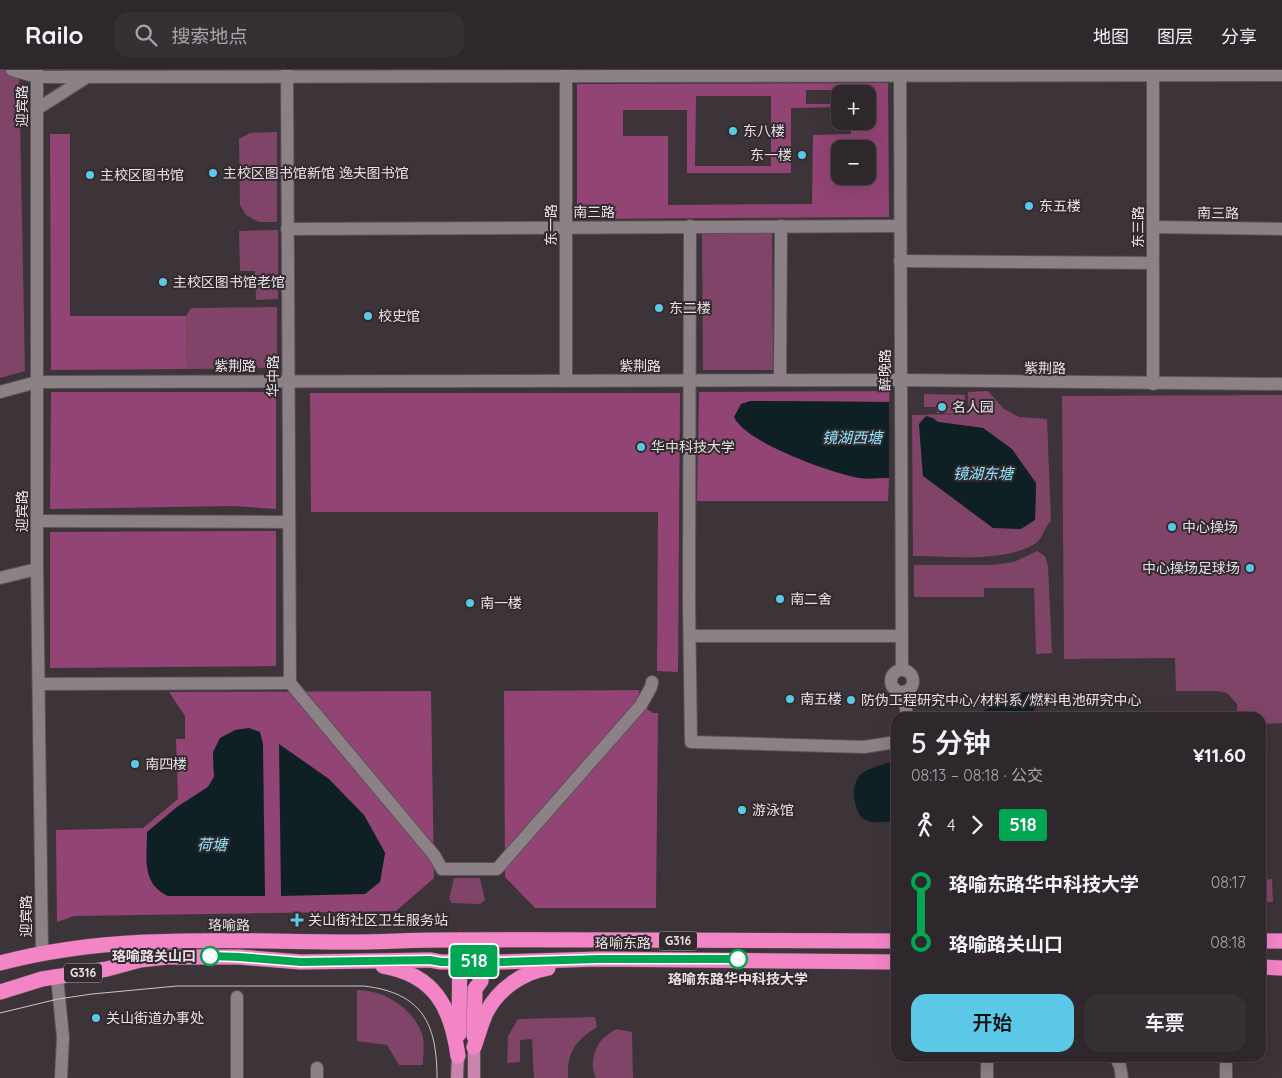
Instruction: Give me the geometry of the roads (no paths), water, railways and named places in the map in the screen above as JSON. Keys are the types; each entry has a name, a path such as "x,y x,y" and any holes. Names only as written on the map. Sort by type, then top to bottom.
{"highway":[{"name":"珞喻路","path":"0,963 42,953 126,942 460,940"},
{"name":"珞喻东路","path":"460,940 891,941"},
{"path":"458,1056 460,940"},
{"path":"474,1047 475,989 481,981 481,940"},
{"path":"1266,941 1282,941"},
{"name":"G316","path":"0,992 42,979 107,970 140,960 167,957 239,957 301,962 362,962"},
{"name":"珞喻东路","path":"362,962 430,960 441,962 503,962 599,959 891,962"},
{"path":"474,1047 487,1012 506,989 526,973 599,959"},
{"path":"362,962 396,968 411,974 432,988 449,1015 454,1030 458,1056"},
{"path":"1266,968 1282,968"}],"main road":[{"path":"474,1047 474,1078"},
{"path":"458,1056 458,1078"}],"street":[{"path":"12,70 37,74 87,77 287,73 1276,74"},
{"name":"华中路","path":"287,73 290,683"},
{"name":"东一路","path":"566,73 566,381"},
{"name":"醉晚路","path":"900,73 902,669 895,672 890,680 895,690 904,692 906,712"},
{"name":"东三路","path":"1153,73 1153,384"},
{"name":"迎宾路","path":"37,74 37,569 42,953"},
{"path":"37,109 87,77"},
{"name":"南三路","path":"288,229 566,226 900,226"},
{"path":"690,226 691,742 864,747 891,743"},
{"path":"780,380 781,226"},
{"name":"南三路","path":"1153,227 1282,229"},
{"path":"900,261 1153,263"},
{"name":"紫荆路","path":"0,392 37,382 900,380 1282,384"},
{"path":"37,521 289,522"},
{"path":"0,578 37,569"},
{"path":"690,636 902,636"},
{"path":"39,684 290,683 434,855 442,869 497,869 641,705 652,682"},
{"path":"57,977 63,1037 61,1078"},
{"path":"236,997 237,1078"},
{"path":"986,1062 987,1078"},
{"path":"1118,1062 1122,1078"},
{"path":"1226,1062 1226,1078"}],"water":[{"name":"镜湖西塘","path":"750,401 889,402 889,478 858,478 841,474 807,462 769,445 741,427 734,417 741,404"},
{"name":"镜湖东塘","path":"926,416 938,422 983,428 1012,449 1036,483 1035,520 1021,529 993,528 923,476 919,424"},
{"path":"1013,692 1030,692 1036,694 1039,701 1031,712 982,712"},
{"name":"荷塘","path":"249,728 260,732 263,744 265,896 168,896 159,891 149,877 147,869 147,832 177,807 208,787 214,777 213,752 220,738 235,730"},
{"path":"279,744 329,779 364,815 385,853 380,882 365,894 281,896"},
{"path":"891,762 891,821 867,821 862,818 856,806 854,791 857,780 860,775 877,766"}],"tram line":[{"path":"0,1013 58,999 177,986 364,986 400,996 413,1004 422,1014 434,1041 437,1078"}],"place":[{"name":"东八楼","path":"733,131"},
{"name":"东一楼","path":"802,155"},
{"name":"主校区图书馆新馆 逸夫图书馆","path":"213,173"},
{"name":"主校区图书馆","path":"90,175"},
{"name":"东五楼","path":"1029,206"},
{"name":"主校区图书馆老馆","path":"163,282"},
{"name":"东二楼","path":"659,308"},
{"name":"校史馆","path":"368,316"},
{"name":"名人园","path":"942,407"},
{"name":"华中科技大学","path":"641,447"},
{"name":"中心操场","path":"1172,527"},
{"name":"中心操场足球场","path":"1250,568"},
{"name":"南二舍","path":"780,599"},
{"name":"南一楼","path":"470,603"},
{"name":"南五楼","path":"790,699"},
{"name":"防伪工程研究中心/材料系/燃料电池研究中心","path":"851,700"},
{"name":"南四楼","path":"135,764"},
{"name":"游泳馆","path":"742,810"},
{"name":"关山街社区卫生服务站","path":"297,920"},
{"name":"珞喻路关山口","path":"210,956"},
{"name":"珞喻东路华中科技大学","path":"738,959"},
{"name":"关山街道办事处","path":"96,1018"}]}
